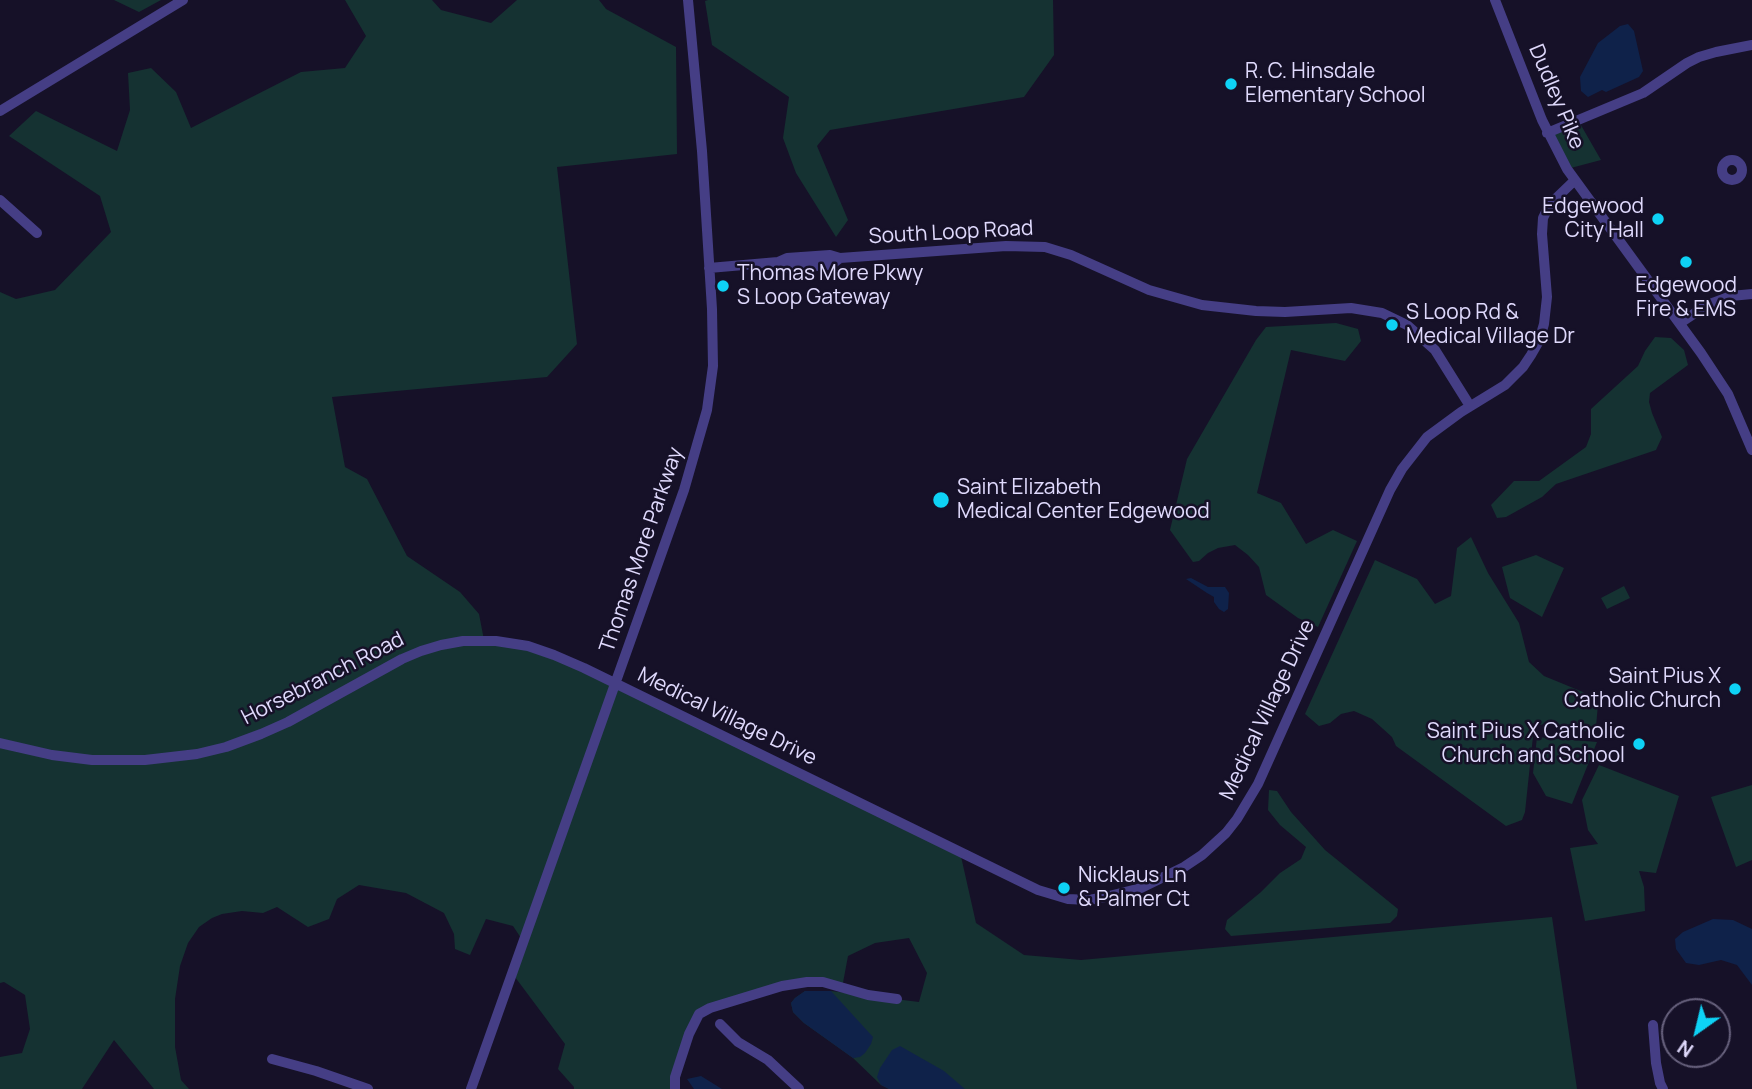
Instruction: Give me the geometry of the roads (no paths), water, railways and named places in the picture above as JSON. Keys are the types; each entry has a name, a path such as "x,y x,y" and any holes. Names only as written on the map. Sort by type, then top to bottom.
{"street":[{"path":"0,111 183,0"},
{"name":"Thomas More Parkway","path":"471,1089 684,490 704,422 713,366 712,309 702,151 688,0"},
{"name":"Dudley Pike","path":"1495,0 1548,133 1567,169 1702,353 1748,429 1752,450"},
{"path":"1548,133 1643,93 1699,57 1752,46"},
{"name":"Medical Village Drive","path":"615,684 1038,890 1068,899 1089,900 1132,891 1184,867 1226,833 1250,800 1390,490 1411,457 1427,438 1514,377 1539,341 1547,297 1543,218 1550,204 1575,180"},
{"path":"0,200 37,233"},
{"name":"South Loop Road","path":"709,268 818,256 840,258 1006,246 1045,247 1070,254 1149,290 1202,305 1255,311 1351,308 1382,313 1407,325 1435,350 1470,406"},
{"path":"1680,323 1718,300 1752,294"},
{"name":"Horsebranch Road","path":"0,743 52,755 92,760 145,760 197,754 238,743 288,722 402,659 441,645 463,641 496,641 528,646 554,655 615,684"},
{"path":"675,1089 678,1068 689,1034 699,1014 710,1007 782,986 807,982 823,982 868,995 897,999"},
{"path":"720,1024 738,1042 768,1060 799,1089"},
{"path":"1653,1025 1656,1063 1663,1089"},
{"path":"272,1059 368,1089"}],"water":[{"path":"1628,24 1634,31 1643,71 1639,77 1588,97 1581,91 1580,77 1598,43 1620,26"},
{"path":"1191,578 1208,587 1225,587 1229,593 1228,609 1224,612 1219,609 1214,597 1186,579"},
{"path":"1713,919 1733,920 1752,929 1752,985 1737,965 1721,960 1699,965 1686,963 1676,949 1675,939 1683,932"},
{"path":"805,991 831,991 873,1037 865,1053 853,1058 793,1012 791,1003"},
{"path":"900,1046 944,1071 965,1089 889,1089 881,1085 877,1077 880,1068 892,1050"},
{"path":"701,1076 722,1089 694,1089 687,1079"}],"place":[{"name":"R. C. Hinsdale Elementary School","path":"1231,84"},
{"name":"Edgewood City Hall","path":"1658,219"},
{"name":"Edgewood Fire & EMS","path":"1686,262"},
{"name":"Thomas More Pkwy S Loop Gateway","path":"723,286"},
{"name":"S Loop Rd & Medical Village Dr","path":"1392,325"},
{"name":"Saint Elizabeth Medical Center Edgewood","path":"941,500"},
{"name":"Saint Pius X Catholic Church","path":"1735,689"},
{"name":"Saint Pius X Catholic Church and School","path":"1639,744"},
{"name":"Nicklaus Ln & Palmer Ct","path":"1064,888"}]}
